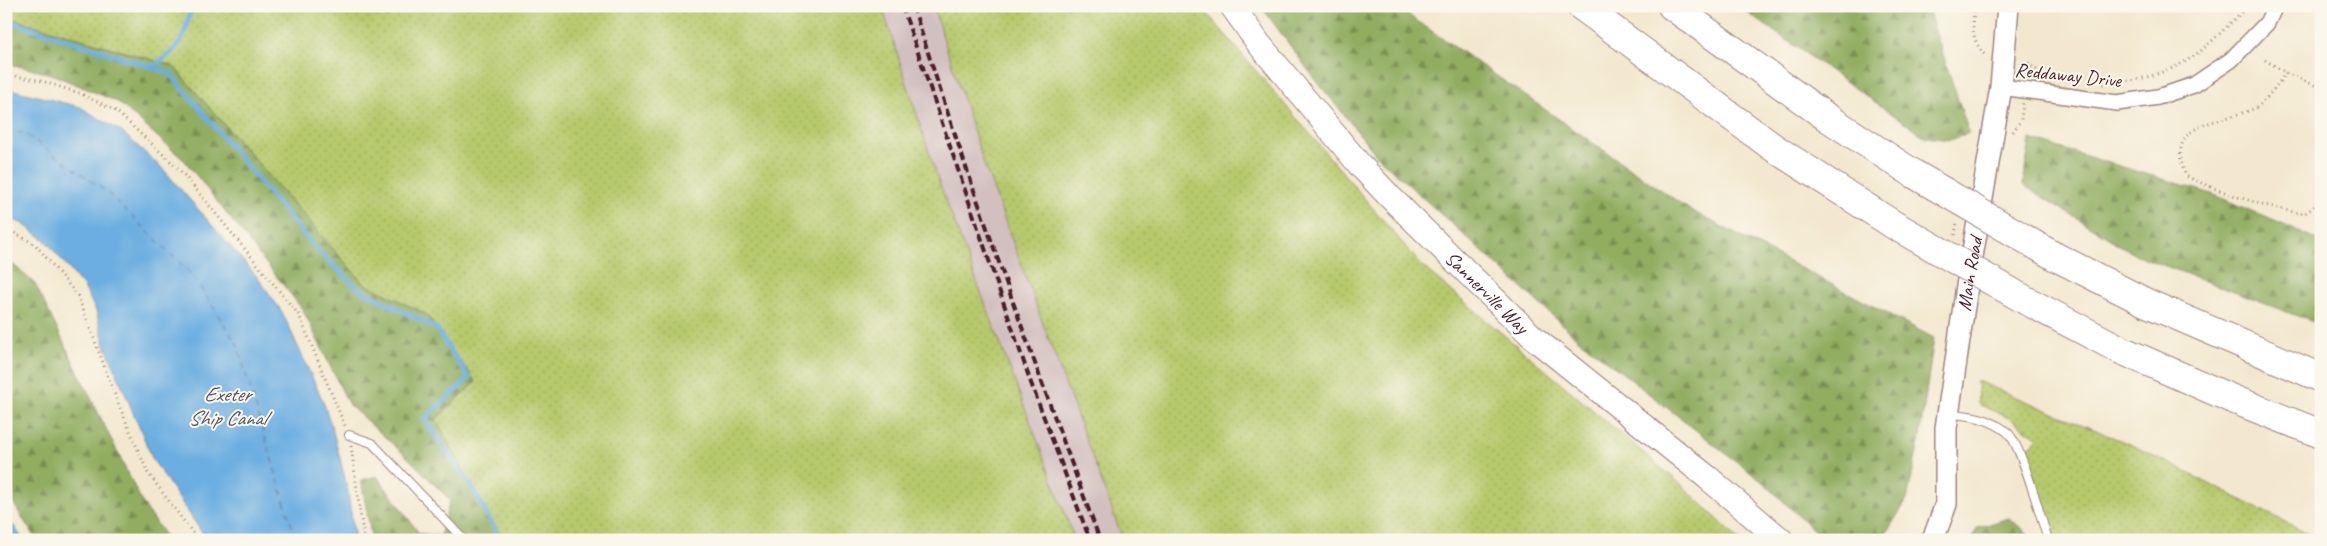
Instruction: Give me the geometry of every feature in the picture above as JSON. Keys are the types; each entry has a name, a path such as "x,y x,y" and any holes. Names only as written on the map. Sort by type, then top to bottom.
{"highway":[{"path":"1581,6 1774,148 1894,225 2028,301 2130,354 2230,398 2321,434"},
{"path":"1672,6 1825,116 1914,174 2054,256 2147,303 2321,378"}],"main road":[{"name":"Sannerville Way","path":"1232,6 1259,44 1365,170 1535,339 1707,477 1781,540"}],"street":[{"name":"Main Road","path":"1933,540 1946,504 1946,428 1967,286 2001,87 2008,6"},
{"name":"Reddaway Drive","path":"2001,87 2117,103 2158,97 2194,85 2230,60 2267,23 2275,6"}],"lane":[{"path":"1948,414 1979,417 2009,433 2018,450 2048,540"},
{"path":"349,436 372,444 464,540"}],"path":[{"path":"1974,6 1973,33 1976,46 1987,58"},
{"path":"2102,84 2121,83 2157,74 2191,58 2248,6"},
{"path":"2265,60 2286,73 2321,88"},
{"path":"2028,63 2042,74 2058,78"},
{"path":"2286,73 2257,107 2202,124 2186,135 2182,147 2181,164 2186,176 2201,183 2246,200 2304,214 2318,204 2321,183"},
{"path":"6,74 42,81 79,93 116,111 180,170 299,315 349,436 364,540"},
{"path":"6,228 36,245 78,296 118,403 148,473 198,540"}],"shaded area":[{"path":"882,6 933,6 984,164 1123,540 1075,540 937,177"}],"green space":[{"path":"6,6 882,6 937,177 1075,540 504,540 473,489 435,418 426,314 363,283 173,66 6,17"},
{"path":"933,6 1201,6 1422,266 1683,486 1739,540 1123,540 984,164"},
{"path":"1261,6 1400,6 1410,16 1690,210 1934,338 1919,442 1907,500 1882,540 1824,540 1764,483 1576,337 1378,157 1311,74"},
{"path":"1738,6 1927,6 1969,133 1950,140 1925,137"},
{"path":"6,17 173,66 363,283 426,314 476,382 436,419 501,540 372,540 361,480 377,476 419,533 440,536 450,500 405,455 349,405 303,310 185,161 118,102 51,74 6,63"},
{"path":"2030,139 2212,194 2321,241 2321,325 2134,254 2023,185"},
{"path":"6,258 35,284 142,502 168,540 36,540 6,491"},
{"path":"1977,381 2134,446 2321,540 2053,540 2026,450 2038,438 2011,419 1978,404"},
{"path":"2009,518 2036,540 1972,540 1977,528"}],"water":[{"name":"Exeter Ship Canal","path":"6,88 80,107 122,132 163,169 259,279 282,312 323,401 347,486 355,540 207,540 153,460 105,345 96,311 84,287 46,241 23,224 6,216"},
{"path":"6,521 14,526 23,540 6,540"}],"waterway":[{"path":"153,66 170,54 180,42 184,35 191,6"},
{"path":"6,20 170,73 316,249 359,289 436,328 469,378 424,419 473,489 501,540"}],"ferry route":[{"path":"6,132 24,133 107,192 192,275 237,344 296,540"}],"railway":[{"path":"902,6 1031,383 1090,540"},
{"path":"913,6 1003,274 1100,540"}]}
